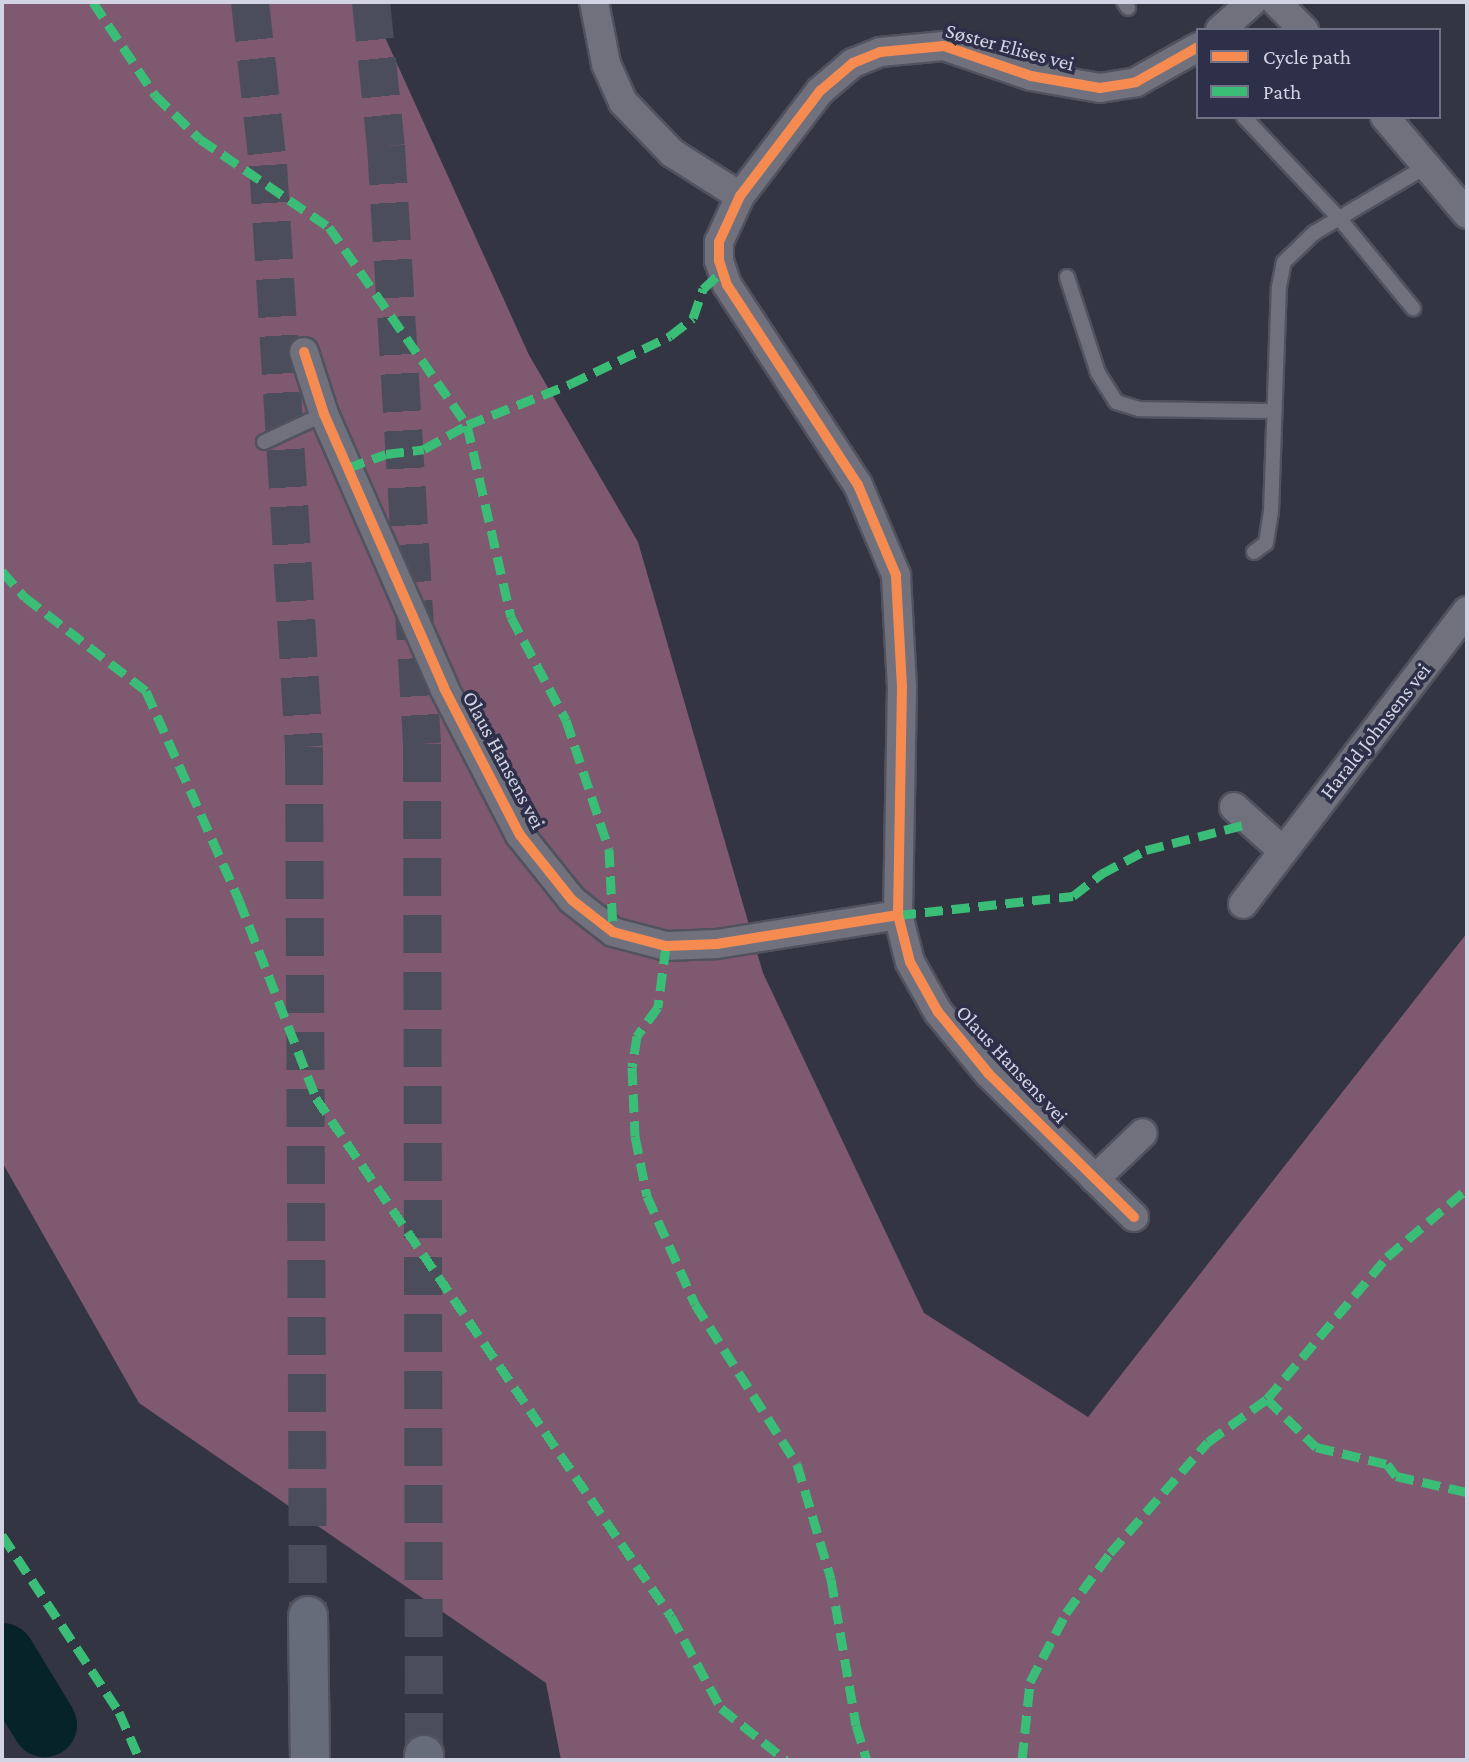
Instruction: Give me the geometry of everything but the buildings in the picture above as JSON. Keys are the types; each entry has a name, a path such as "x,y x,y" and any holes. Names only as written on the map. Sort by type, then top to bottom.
{"highway":[{"path":"308,1616 310,1760"}],"street":[{"path":"594,2 606,64 623,102 672,153 740,196"},
{"path":"1222,28 1252,2"},
{"path":"1276,2 1302,28"},
{"name":"Søster Elises vei","path":"740,196 820,91 853,63 880,52 944,46 1031,76 1100,88 1136,82 1196,48"},
{"path":"1387,119 1467,214"},
{"name":"Olaus Hansens vei","path":"740,196 719,242 719,261 727,285 858,485 896,575 902,687 898,915 910,962 938,1012 989,1074 1135,1217"},
{"name":"Olaus Hansens vei","path":"304,352 324,414 444,688 492,786 538,859 592,918 638,942 690,947 898,915"},
{"name":"Harald Johnsens vei","path":"1243,904 1467,611"},
{"path":"1234,807 1283,851"},
{"path":"1095,1179 1143,1133"}],"lane":[{"path":"1246,119 1339,218 1413,308"},
{"path":"1254,552 1262,548 1269,535 1279,287 1284,262 1314,233 1427,166"},
{"path":"1067,276 1098,373 1116,402 1139,409 1273,411"},
{"path":"264,442 324,414"}],"shaded area":[{"path":"2,2 369,2 529,355 638,542 763,973 924,1313 1088,1417 1467,933 1467,1760 561,1760 546,1683 139,1403 2,1162"}],"waterway":[{"path":"2,1655 44,1724"}],"tunnel":[{"path":"250,2 268,165 304,747 308,1616"},
{"path":"371,2 386,146 422,744 424,1755"}],"marked path":[{"path":"93,2 155,95 200,139 329,227 467,425 511,617 566,720 609,849 613,932"},
{"path":"347,468 386,454 424,449 467,425 570,384 670,336 693,318 703,289 722,271"},
{"path":"2,571 25,597 146,691 239,900 316,1098 671,1616 721,1708 786,1760"},
{"path":"898,915 1073,896 1101,874 1146,850 1251,823"},
{"path":"666,946 658,1007 637,1036 632,1067 635,1136 647,1196 695,1304 797,1464 831,1579 856,1725 867,1760"},
{"path":"1022,1760 1030,1682 1066,1613 1110,1553 1208,1442 1267,1399 1387,1257 1467,1189"},
{"path":"1267,1399 1316,1447 1387,1464 1396,1476 1467,1492"},
{"path":"2,1535 119,1712 140,1760"}],"cycle path":[{"path":"1134,1217 989,1074 938,1012 910,962 898,915 902,687 896,575 858,485 727,285 719,261 719,242 740,196 820,91 853,63 880,52 944,46 1031,76 1100,88 1136,82 1196,48"},
{"path":"304,352 324,414 444,688 520,835 572,900 613,932 666,946 717,944 898,915"}]}
